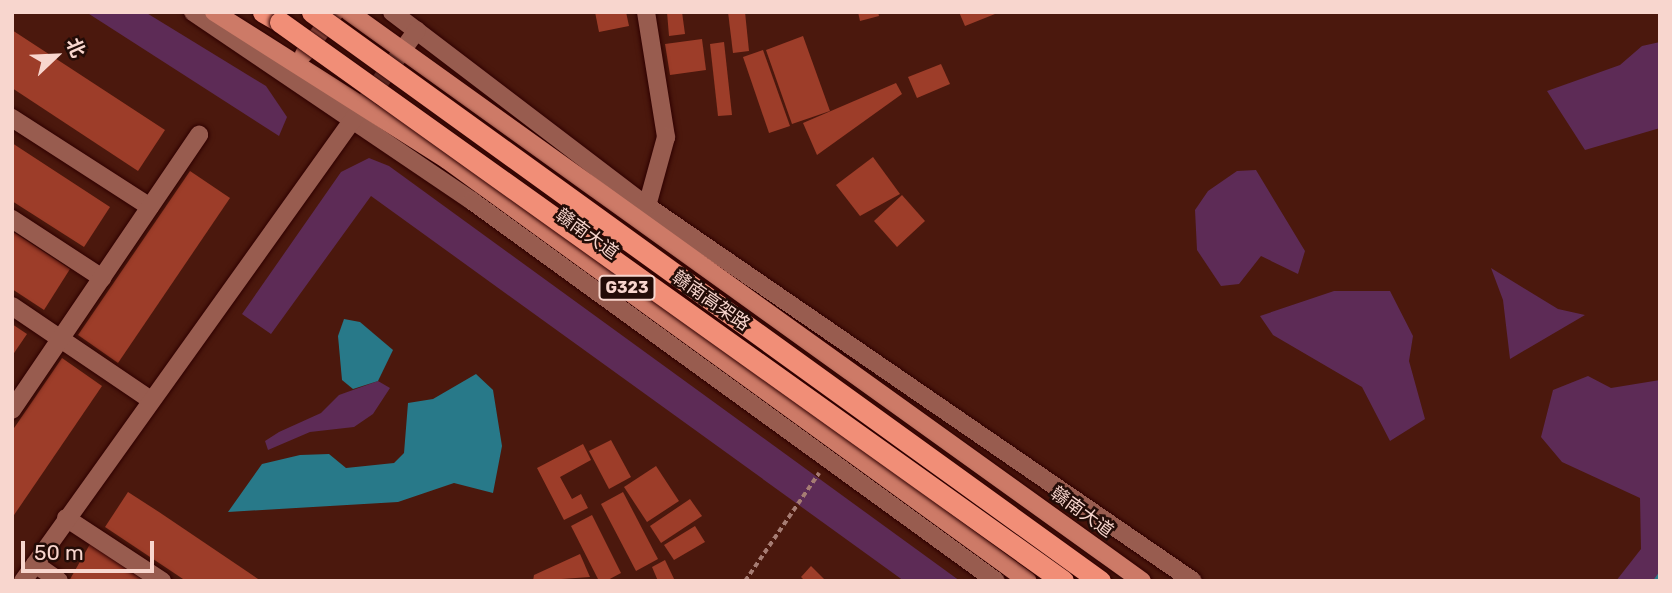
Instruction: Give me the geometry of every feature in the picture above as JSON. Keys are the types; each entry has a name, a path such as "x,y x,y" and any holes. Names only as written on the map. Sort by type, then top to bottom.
{"highway":[{"name":"赣南高架路","path":"312,12 1100,581"},
{"name":"赣南高架路","path":"271,17 1063,581"}],"main road":[{"name":"赣南大道","path":"214,12 364,103 447,160 1028,581"},
{"path":"298,62 335,12"},
{"name":"赣南大道","path":"349,12 1142,581"},
{"path":"447,160 481,106"}],"street":[{"path":"193,12 351,124 471,201 830,456 996,581"},
{"path":"392,12 648,206 1194,581"},
{"path":"646,12 666,138 648,206"},
{"path":"23,581 148,398 351,124 417,30"},
{"path":"12,118 150,207"},
{"path":"15,402 61,339 199,135"},
{"path":"12,219 102,278"},
{"path":"12,306 148,398"},
{"path":"66,518 162,581"},
{"path":"35,564 59,581"}],"path":[{"path":"745,581 830,456"}],"shaded area":[{"path":"86,12 145,12 266,86 287,117 279,136"},
{"path":"1660,42 1660,128 1585,150 1547,91 1620,65 1642,46"},
{"path":"369,158 389,166 960,581 904,581 371,196 271,334 242,314 341,172"},
{"path":"1256,170 1305,251 1298,274 1261,256 1239,284 1221,286 1197,250 1195,210 1208,191 1237,171"},
{"path":"1491,268 1558,309 1585,315 1510,359 1503,300"},
{"path":"1334,291 1390,291 1413,336 1409,361 1425,419 1390,441 1362,387 1273,335 1260,316"},
{"path":"1588,376 1611,388 1660,380 1660,581 1616,581 1641,549 1640,498 1562,462 1541,437 1553,390"},
{"path":"378,381 390,388 373,414 354,427 310,432 268,450 265,441 279,432 321,413 339,395"}],"water":[{"path":"344,319 360,322 393,350 378,381 353,389 342,380 338,336"},
{"path":"476,374 493,390 502,446 493,493 454,483 398,502 228,512 262,464 300,455 329,454 346,468 394,463 404,453 408,403 433,399"}],"building":[{"path":"595,12 626,12 629,26 599,32"},
{"path":"667,12 682,12 685,34 669,36"},
{"path":"728,12 745,12 749,51 733,53"},
{"path":"858,12 878,12 879,16 860,21"},
{"path":"959,12 1000,12 965,26"},
{"path":"12,30 165,130 138,171 12,88"},
{"path":"803,36 830,111 792,124 766,50"},
{"path":"702,39 706,70 670,75 665,44"},
{"path":"724,42 732,115 718,116 710,44"},
{"path":"763,50 790,126 769,133 743,57"},
{"path":"941,64 950,84 917,98 908,77"},
{"path":"896,83 902,94 817,155 803,123"},
{"path":"12,143 110,207 84,247 12,201"},
{"path":"873,157 900,194 860,216 836,185"},
{"path":"190,171 230,198 118,363 78,335"},
{"path":"902,195 925,221 897,247 874,221"},
{"path":"12,231 70,269 44,310 12,289"},
{"path":"12,324 27,334 12,356"},
{"path":"62,358 102,386 12,518 12,431"},
{"path":"611,440 631,477 609,489 589,451"},
{"path":"583,444 591,460 560,477 572,499 581,494 588,508 564,520 537,468"},
{"path":"656,466 679,501 647,522 624,487"},
{"path":"128,492 261,581 186,581 105,527"},
{"path":"623,492 658,559 636,571 601,504"},
{"path":"690,499 702,516 661,543 650,526"},
{"path":"592,515 621,573 606,581 599,581 571,526"},
{"path":"695,526 705,542 674,560 664,545"},
{"path":"90,544 145,581 69,581"},
{"path":"580,554 590,577 533,581 534,575"},
{"path":"665,560 675,581 658,581 652,567"},
{"path":"811,566 826,581 805,581 801,577"}],"waterway":[{"path":"1655,581 1660,574"}]}
